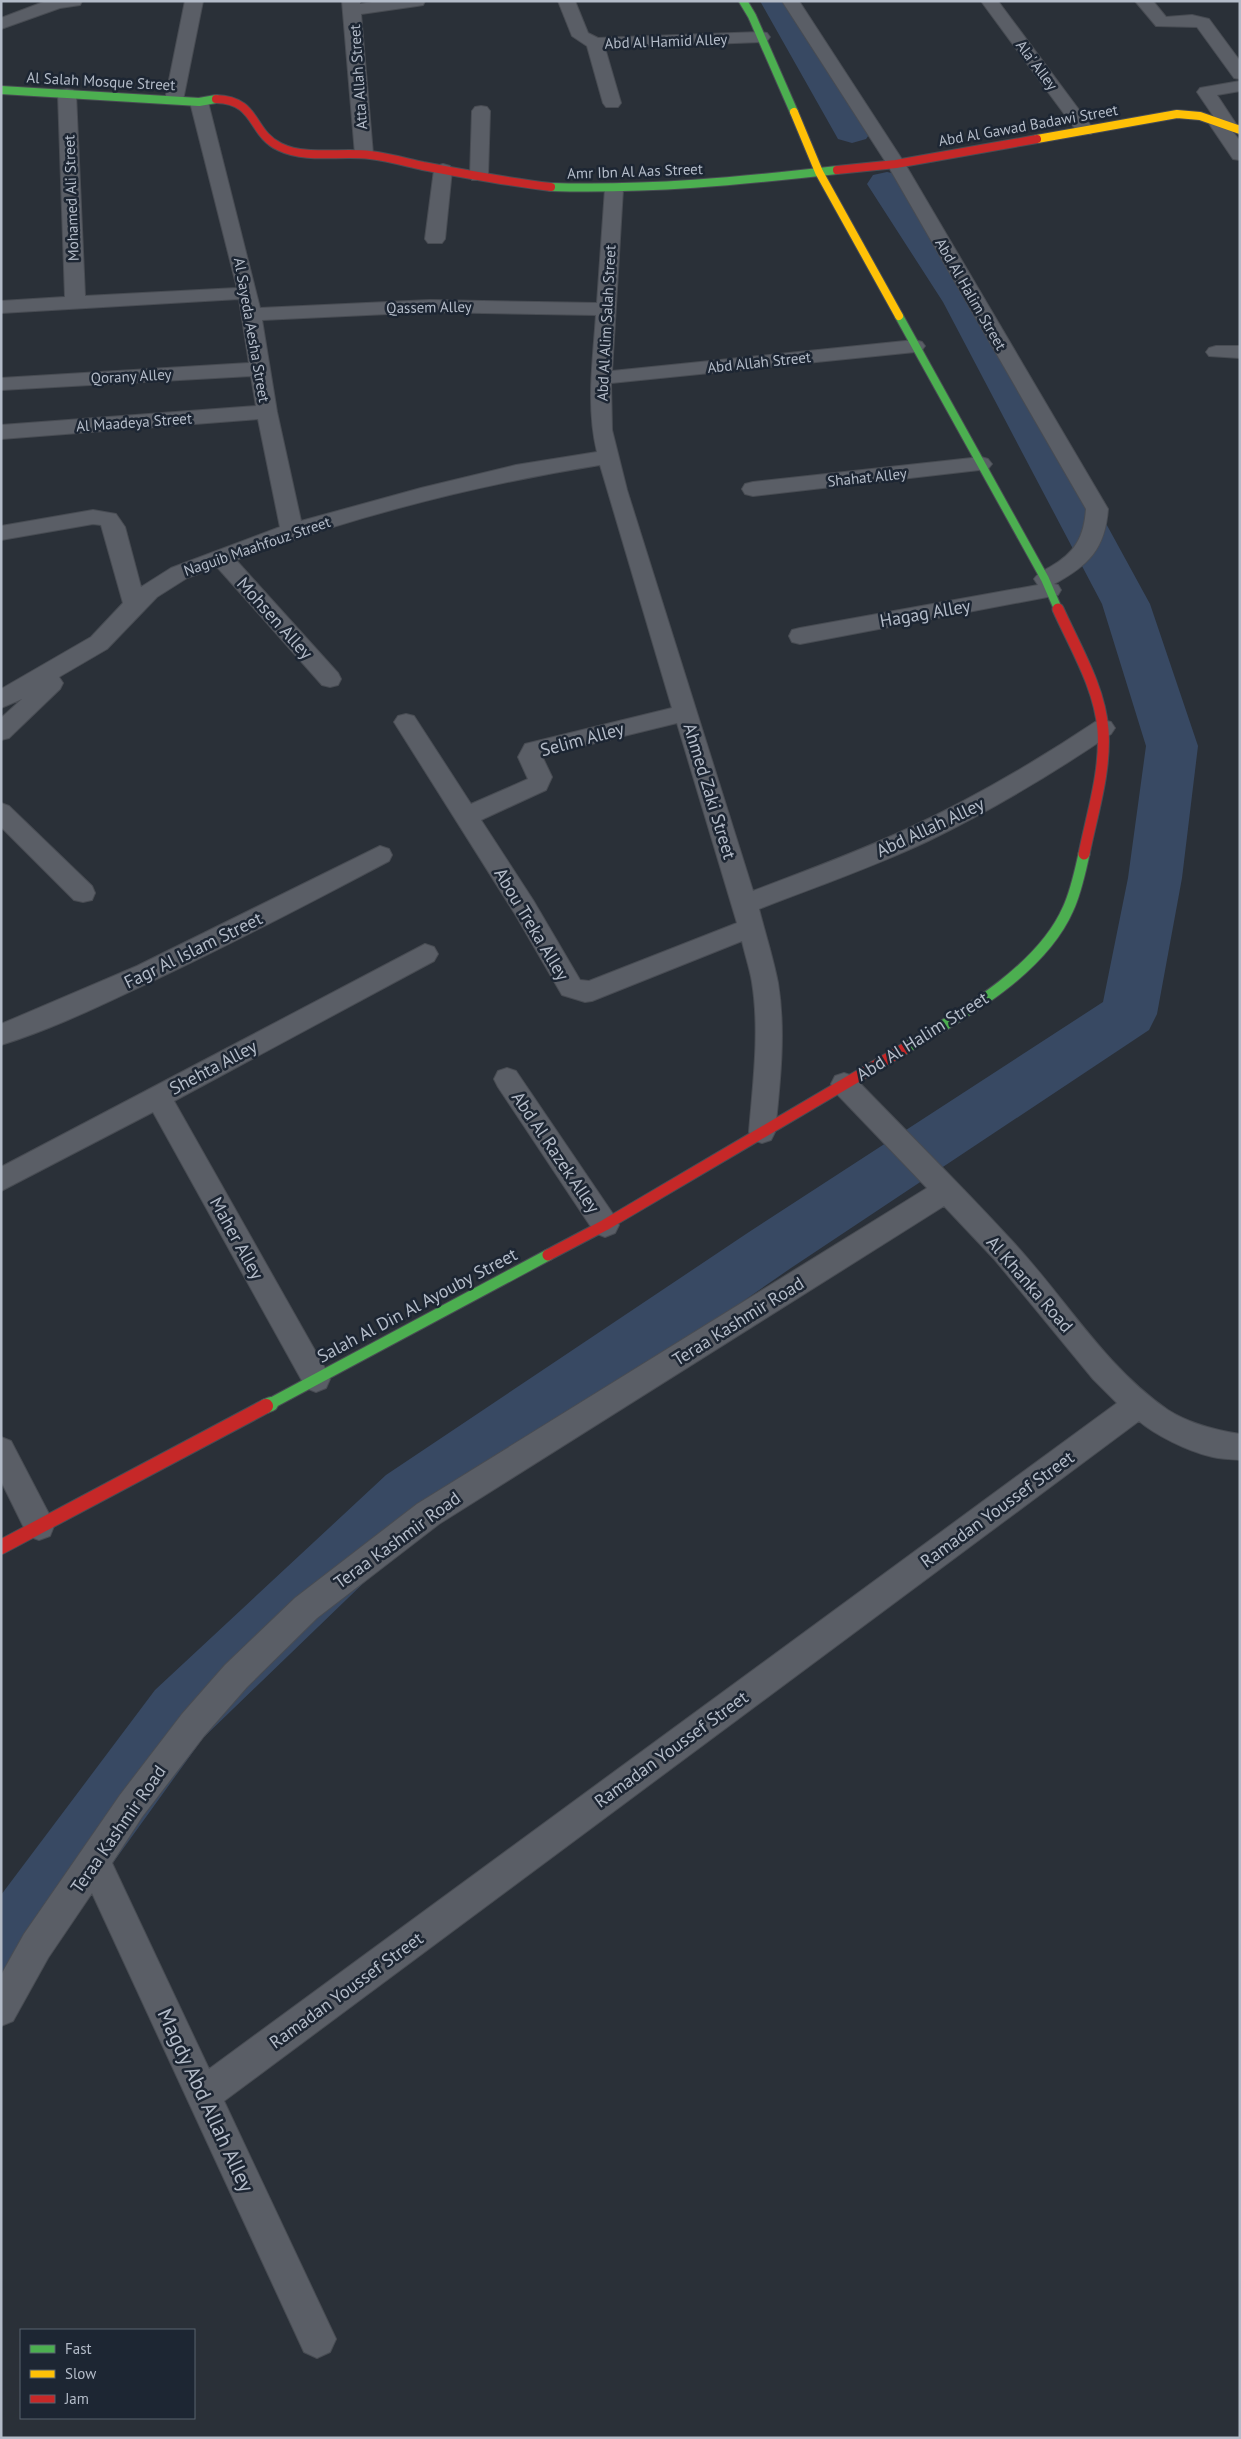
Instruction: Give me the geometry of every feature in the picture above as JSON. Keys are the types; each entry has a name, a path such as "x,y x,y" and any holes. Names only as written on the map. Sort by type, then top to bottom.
{"street":[{"path":"1,24 57,3 74,1"},
{"path":"174,100 194,1"},
{"path":"352,6 417,1"},
{"name":"Abd Al Hamid Alley","path":"566,1 581,36 595,43 761,37"},
{"name":"Abd Al Halim Street","path":"742,1 761,37 819,172 1048,585 1092,689 1103,728 1102,764 1081,868 1066,915 1038,952 998,988 942,1027 844,1084"},
{"name":"Abd Al Halim Street","path":"790,1 896,164 1097,509 1096,530 1087,550 1048,585"},
{"name":"Ala' Alley","path":"989,1 1085,130"},
{"path":"1143,1 1162,22 1192,20 1203,23 1240,74"},
{"name":"Atta Allah Street","path":"352,6 364,154"},
{"path":"595,43 612,103"},
{"path":"1240,86 1206,92 1229,127 1240,155"},
{"name":"Al Salah Mosque Street","path":"1,90 199,102 225,98 244,106 266,139 276,146 292,151 364,154"},
{"name":"Mohamed Ali Street","path":"67,94 75,303"},
{"name":"Al Sayeda Aesha Street","path":"199,102 248,293 267,412 292,530"},
{"path":"479,176 481,111"},
{"name":"Abd Al Gawad Badawi Street","path":"819,172 896,164 1177,114 1200,116 1229,127"},
{"name":"Amr Ibn Al Aas Street","path":"364,154 541,187 614,190 720,183 819,172"},
{"path":"435,239 443,170"},
{"name":"Abd Al Alim Salah Street","path":"608,457 601,412 614,190"},
{"path":"1,307 248,293"},
{"name":"Qassem Alley","path":"252,314 430,306 607,308"},
{"name":"Abd Allah Street","path":"602,378 915,346"},
{"path":"1216,352 1240,352"},
{"name":"Qorany Alley","path":"1,384 260,369"},
{"name":"Al Maadeya Street","path":"1,432 267,412"},
{"name":"Naguib Maahfouz Street","path":"1,700 100,643 135,604 149,592 179,573 292,530 421,495 516,472 608,457"},
{"name":"Ahmed Zaki Street","path":"608,457 616,490 752,927 764,983 768,1025 768,1067 762,1132"},
{"name":"Shahat Alley","path":"753,489 981,464"},
{"path":"1,533 93,517 108,519 114,527 135,604"},
{"name":"Mohsen Alley","path":"221,557 330,679"},
{"name":"Hagag Alley","path":"800,636 1048,585"},
{"path":"1,732 80,656"},
{"name":"Selim Alley","path":"466,816 538,784 540,777 530,757 533,750 685,713"},
{"name":"Abou Treka Alley","path":"406,722 568,983 577,991 592,990 752,927"},
{"name":"Abd Allah Alley","path":"745,904 881,851 942,824 1000,793 1103,728"},
{"path":"1,812 82,893"},
{"name":"Fagr Al Islam Street","path":"1,1034 47,1017 184,957 380,855"},
{"name":"Shehta Alley","path":"1,1180 425,954"},
{"name":"Abd Al Razek Alley","path":"507,1079 605,1225"},
{"name":"Al Khanka Road","path":"844,1084 1005,1252 1103,1370 1139,1404 1159,1420 1209,1443 1240,1447"},
{"name":"Salah Al Din Al Ayouby Street","path":"1,1547 605,1225 844,1084"},
{"name":"Maher Alley","path":"158,1097 316,1379"},
{"name":"Teraa Kashmir Road","path":"1,2010 36,1946 132,1806 193,1725 236,1676 306,1608 428,1514 938,1183"},
{"name":"Ramadan Youssef Street","path":"204,2094 1139,1404"},
{"path":"1,1450 39,1526"},
{"name":"Magdy Abd Allah Alley","path":"94,1861 204,2094 316,2339"}],"waterway":[{"path":"779,1 852,131"},
{"path":"1,1956 179,1714 409,1496 770,1250 1129,1014 1155,878 1172,746 1126,604 964,302 887,184"}],"traffic: fast":[{"path":"743,1 752,16 794,112"},
{"path":"1,90 199,102 216,99"},
{"path":"551,187 614,189 720,183 837,170"},
{"path":"899,316 1045,579 1058,609"},
{"path":"904,1049 971,1007 1034,956 1051,937 1068,910 1084,854"},
{"path":"266,1406 548,1255"}],"traffic: slow":[{"path":"794,112 819,172 899,316"},
{"path":"1037,139 1177,114 1200,116 1240,130"}],"traffic: jam":[{"path":"216,99 230,99 240,104 248,111 269,139 279,147 292,151 371,155 518,183 551,187"},
{"path":"837,170 896,164 1037,139"},
{"path":"1058,609 1097,702 1103,730 1100,776 1084,854"},
{"path":"548,1255 605,1225 904,1049"},
{"path":"1,1547 266,1406"}]}
